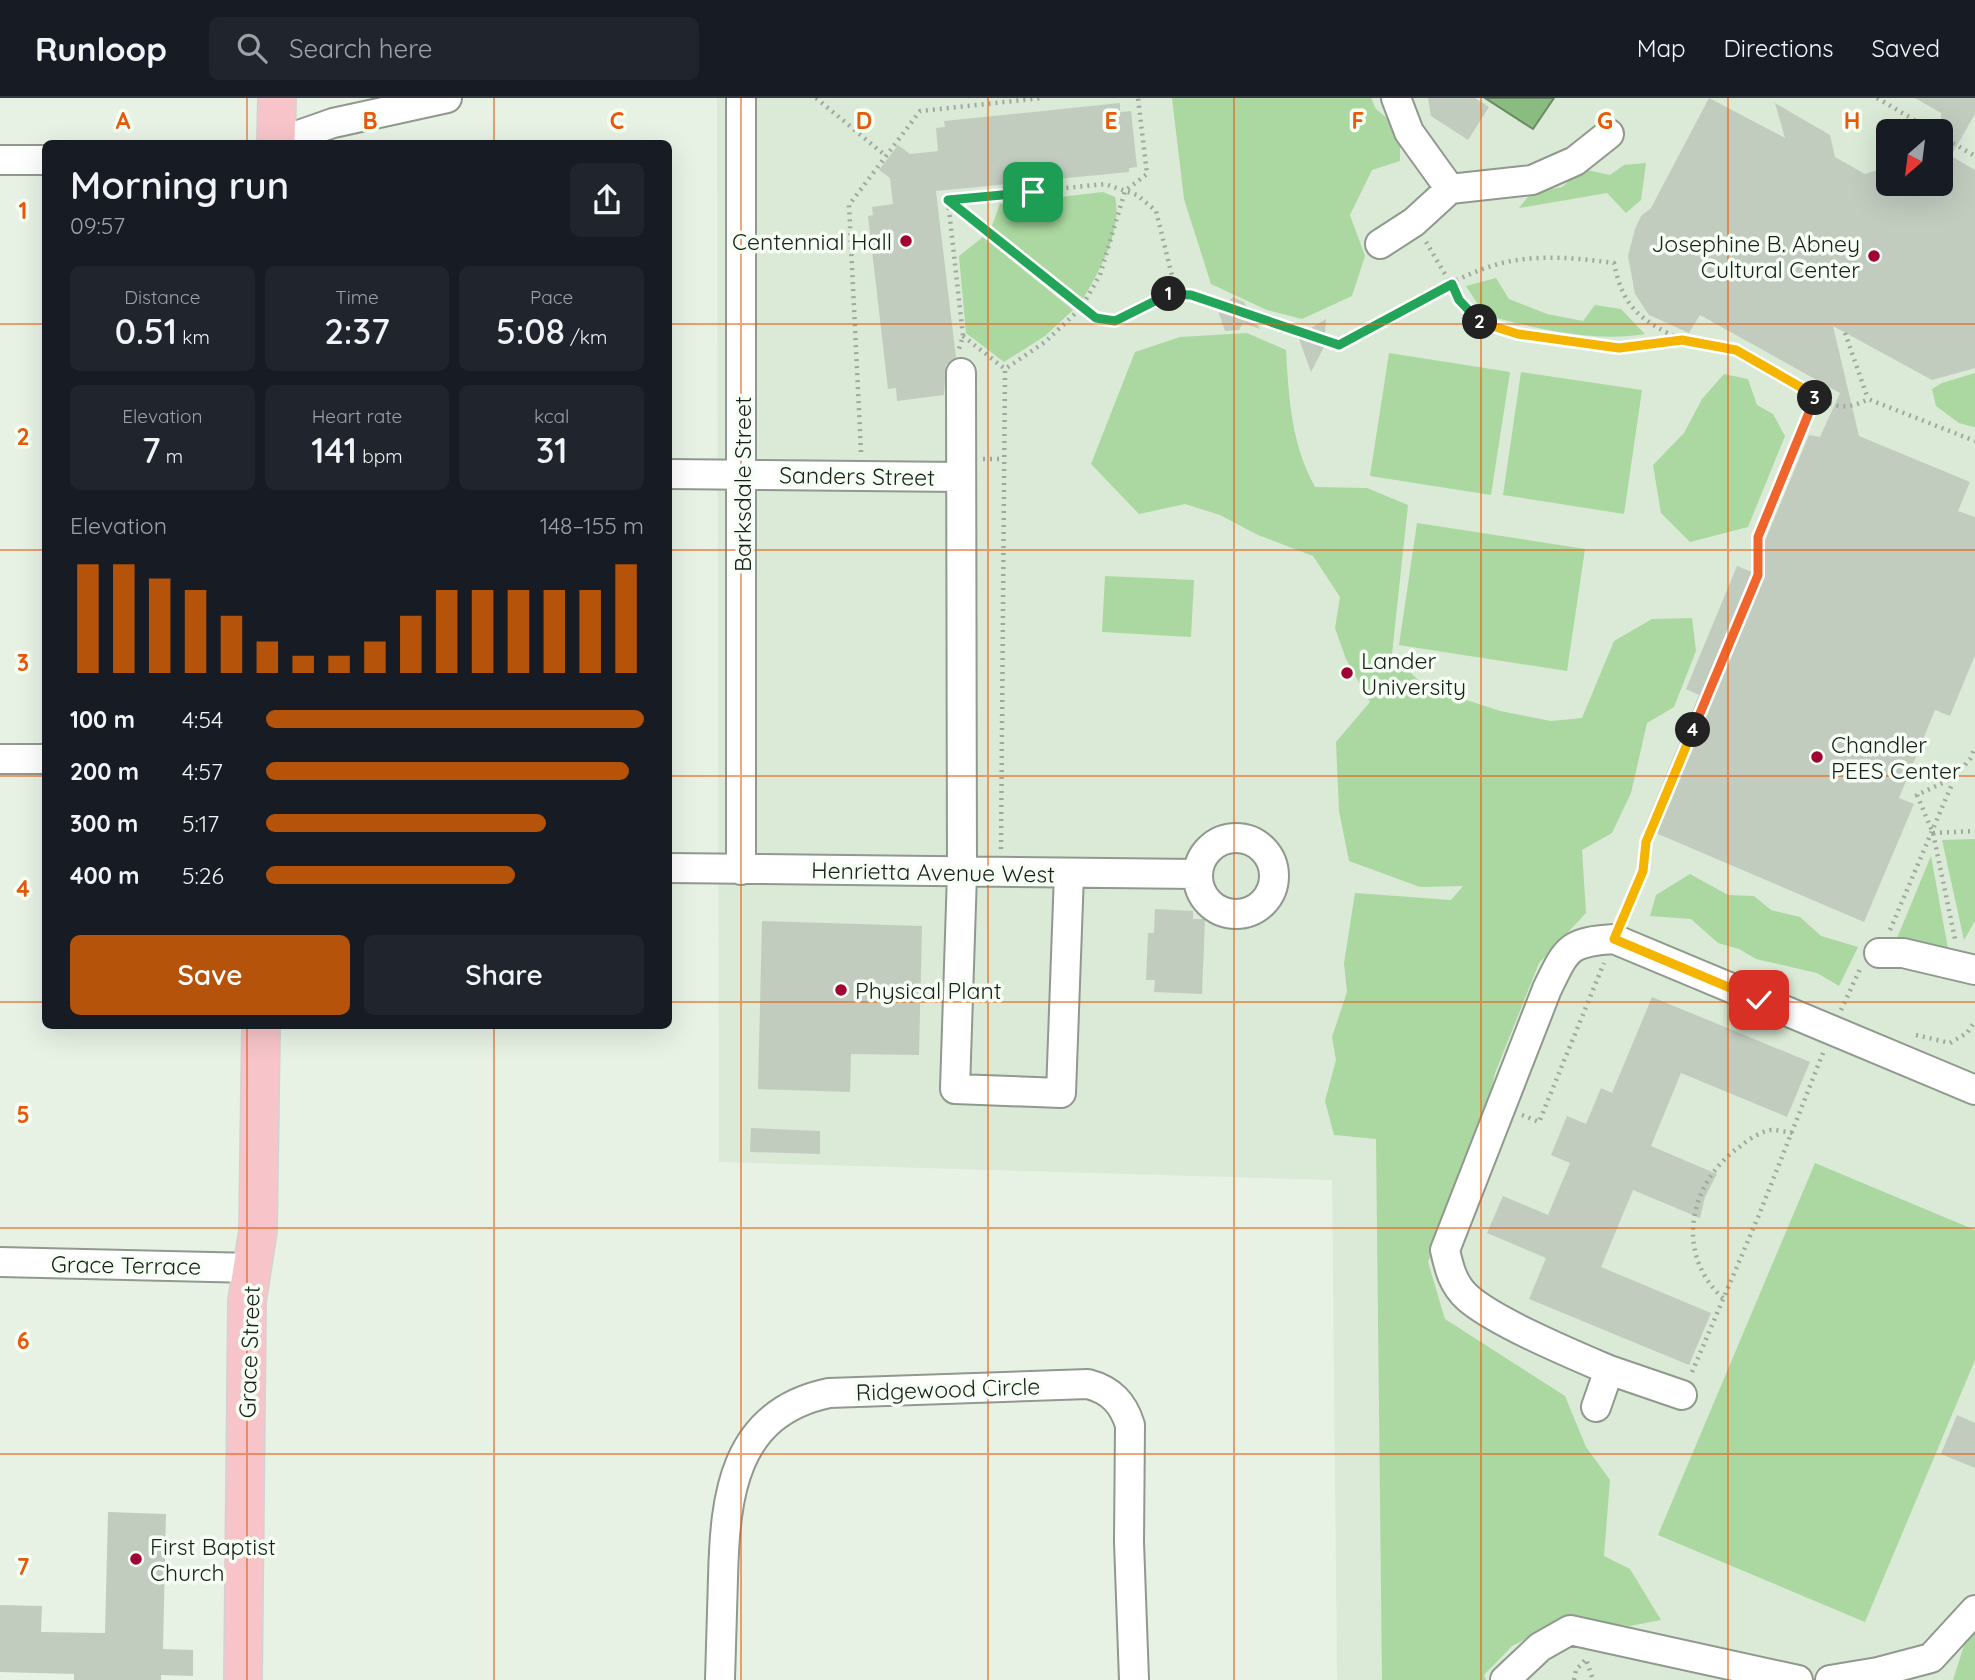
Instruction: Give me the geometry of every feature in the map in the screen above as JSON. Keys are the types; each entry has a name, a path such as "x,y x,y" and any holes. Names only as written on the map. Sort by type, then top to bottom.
{"main road":[{"path":"275,140 277,98"},
{"name":"Grace Street","path":"243,1680 247,1301 258,1231 261,1029"}],"street":[{"path":"284,140 333,123 447,98"},
{"name":"Barksdale Street","path":"741,98 741,870"},
{"path":"1395,98 1409,132 1450,190"},
{"path":"1380,244 1415,222 1450,190 1532,180 1575,161 1609,134"},
{"path":"0,160 42,160"},
{"path":"961,373 962,873 955,1089 1062,1093 1069,874"},
{"name":"Sanders Street","path":"672,474 961,477"},
{"path":"0,759 42,759"},
{"name":"Henrietta Avenue West","path":"672,868 1197,874"},
{"path":"1682,1395 1609,1370 1501,1318 1468,1298 1451,1277 1445,1250 1561,961 1581,941 1614,939 1837,1018 1975,1090"},
{"path":"1879,953 1903,953 1968,967"},
{"name":"Grace Terrace","path":"0,1262 253,1268"},
{"path":"1596,1407 1609,1370"},
{"name":"Ridgewood Circle","path":"720,1680 728,1500 737,1467 748,1447 772,1418 804,1398 829,1393 1088,1384 1112,1395 1126,1414 1130,1425 1129,1542 1134,1680"},
{"path":"1830,1680 1878,1672 1931,1658 1975,1610"},
{"path":"1505,1680 1540,1647 1570,1630 1798,1680"}],"path":[{"path":"816,98 886,156"},
{"path":"861,461 849,205 920,111 1042,98"},
{"path":"1005,369 1045,342 1081,308 1100,275 1125,191 1147,174 1138,98"},
{"path":"1877,98 1913,119"},
{"path":"1953,143 1975,156"},
{"path":"948,200 1105,184 1138,195 1156,211 1176,292"},
{"path":"948,200 1096,318 1115,321 1159,296 1176,292 1339,345 1452,284 1500,264 1525,259 1568,257 1614,263 1626,299 1646,322 1682,340 1736,350 1830,405 1854,407 1868,399"},
{"path":"948,200 962,336 958,351 961,373"},
{"path":"1415,222 1467,311 1480,322 1518,334 1619,348 1682,340"},
{"path":"1845,333 1868,399 1975,440"},
{"path":"962,336 1005,369"},
{"path":"1001,873 1005,369"},
{"path":"1539,1122 1643,871 1646,842 1758,575 1758,537 1816,396"},
{"path":"1968,967 1933,833 1917,795 1955,777 1973,760 1975,747"},
{"path":"1682,1395 1793,1133 1837,1018 1866,955 1879,953 1955,777"},
{"path":"1933,833 1975,831"},
{"path":"1913,1035 1950,1043 1968,1033 1975,1021"},
{"path":"1723,1298 1707,1284 1693,1240 1695,1211 1704,1182 1715,1167 1755,1136 1772,1130 1793,1133"},
{"path":"1574,1680 1576,1670 1586,1658 1593,1680"}],"shaded area":[{"name":"Lander University","path":"717,98 1975,98 1975,1680 1337,1680 1332,1180 719,1162"},
{"path":"1172,98 1371,98 1376,109 1400,129 1400,161 1372,170 1350,215 1365,256 1352,296 1302,319 1267,310 1211,284 1184,199"},
{"path":"1485,98 1554,98 1533,129"},
{"path":"1646,163 1641,200 1626,213 1607,193 1519,208 1531,193 1562,187 1583,169 1610,175 1624,165"},
{"path":"1103,192 1115,197 1112,239 1080,304 990,231 1000,204"},
{"path":"983,237 1073,310 1045,336 1004,362 966,333 959,256"},
{"path":"1496,278 1509,299 1547,314 1583,321 1595,305 1621,309 1645,334 1605,337 1585,335 1544,329 1485,315 1466,286"},
{"path":"1247,333 1286,350 1290,404 1296,438 1315,487 1367,488 1408,505 1392,654 1419,681 1500,711 1551,721 1582,718 1614,641 1652,619 1692,618 1696,651 1674,707 1647,723 1631,793 1612,833 1582,850 1586,913 1539,963 1495,1073 1480,1140 1449,1206 1428,1262 1445,1319 1565,1396 1586,1447 1610,1480 1604,1556 1630,1569 1661,1620 1630,1626 1565,1619 1512,1646 1484,1675 1486,1680 1382,1680 1376,1139 1334,1135 1325,1101 1336,1060 1332,1037 1347,992 1344,963 1355,893 1451,900 1463,886 1420,887 1349,861 1339,811 1336,742 1370,702 1346,659 1335,628 1340,597 1313,556 1258,535 1220,515 1185,504 1139,514 1091,464 1135,352 1180,337"},
{"path":"1389,353 1510,372 1491,495 1370,476"},
{"path":"1521,372 1642,390 1624,514 1503,495"},
{"path":"1975,373 1974,427 1959,423 1936,406 1932,389 1942,383"},
{"path":"1724,374 1748,379 1757,405 1773,414 1785,436 1748,527 1690,542 1661,513 1653,465 1684,433 1702,399"},
{"path":"1417,523 1585,549 1567,671 1399,645"},
{"path":"1105,576 1194,580 1191,637 1102,632"},
{"path":"1975,839 1975,921 1964,940 1942,840"},
{"path":"1931,856 1949,954 1895,943"},
{"path":"1690,874 1728,895 1754,896 1771,910 1800,917 1821,936 1858,947 1839,986 1817,973 1756,959 1739,949 1718,943 1691,919 1650,916 1656,895"},
{"path":"1815,1163 1975,1230 1975,1360 1865,1622 1658,1535"},
{"path":"1975,1630 1975,1680 1953,1680 1968,1633"}],"building":[{"path":"1428,98 1475,98 1489,107 1468,140 1431,116"},
{"path":"1709,98 1785,138 1775,103 1830,135 1835,157 1865,174 1876,171 1876,196 1953,196 1953,157 1975,170 1975,368 1932,380 1833,326 1859,436 1970,482 1958,511 1975,517 1975,655 1950,716 1935,710 1899,798 1914,804 1864,922 1644,828 1699,695 1686,689 1737,566 1752,572 1809,435 1820,437 1840,393 1700,315 1689,333 1649,315 1635,294 1628,256 1641,216 1651,208"},
{"path":"1915,98 1975,98 1975,114 1953,152 1953,119 1941,119 1941,113"},
{"name":"Centennial Hall","path":"1120,103 1120,112 1131,111 1137,167 1129,168 1129,172 936,191 956,358 946,365 944,395 897,401 896,388 888,389 868,216 873,215 872,207 893,204 890,178 879,170 898,145 910,154 938,151 936,128 945,127 944,121"},
{"path":"1233,297 1244,302 1260,329 1243,323 1239,330 1225,331 1219,314 1222,303 1227,303"},
{"path":"1326,319 1324,347 1311,372 1298,336"},
{"path":"1155,909 1193,911 1193,919 1205,919 1202,994 1154,992 1155,980 1146,980 1148,933 1154,933"},
{"name":"Physical Plant","path":"762,921 922,926 919,1055 851,1054 850,1092 758,1089"},
{"path":"1652,997 1810,1062 1787,1117 1681,1073 1651,1146 1717,1174 1705,1197 1700,1218 1633,1190 1601,1267 1711,1313 1689,1365 1529,1299 1546,1258 1487,1233 1503,1196 1548,1215 1570,1163 1551,1155 1567,1116 1586,1124 1601,1088 1612,1093"},
{"path":"751,1128 820,1131 820,1154 750,1152"},
{"path":"1957,1415 1975,1423 1975,1468 1941,1454"},
{"name":"First Baptist Church","path":"108,1512 166,1514 163,1649 193,1650 193,1676 161,1675 161,1680 74,1680 74,1674 0,1672 0,1605 42,1606 41,1632 105,1633"}],"place":[{"name":"Centennial Hall","path":"906,241"},
{"name":"Josephine B. Abney Cultural Center","path":"1874,256"},
{"name":"Lander University","path":"1347,673"},
{"name":"Chandler PEES Center","path":"1817,757"},
{"name":"Physical Plant","path":"841,990"},
{"name":"First Baptist Church","path":"136,1559"}],"route":[{"path":"1033,192 948,200 1096,318 1115,321 1128,317 1159,296 1176,292 1339,345 1452,284 1467,311 1480,322 1496,329 1619,348 1682,340 1736,350 1816,396 1758,537 1758,575 1646,842 1643,871 1614,939 1759,1000"}]}
